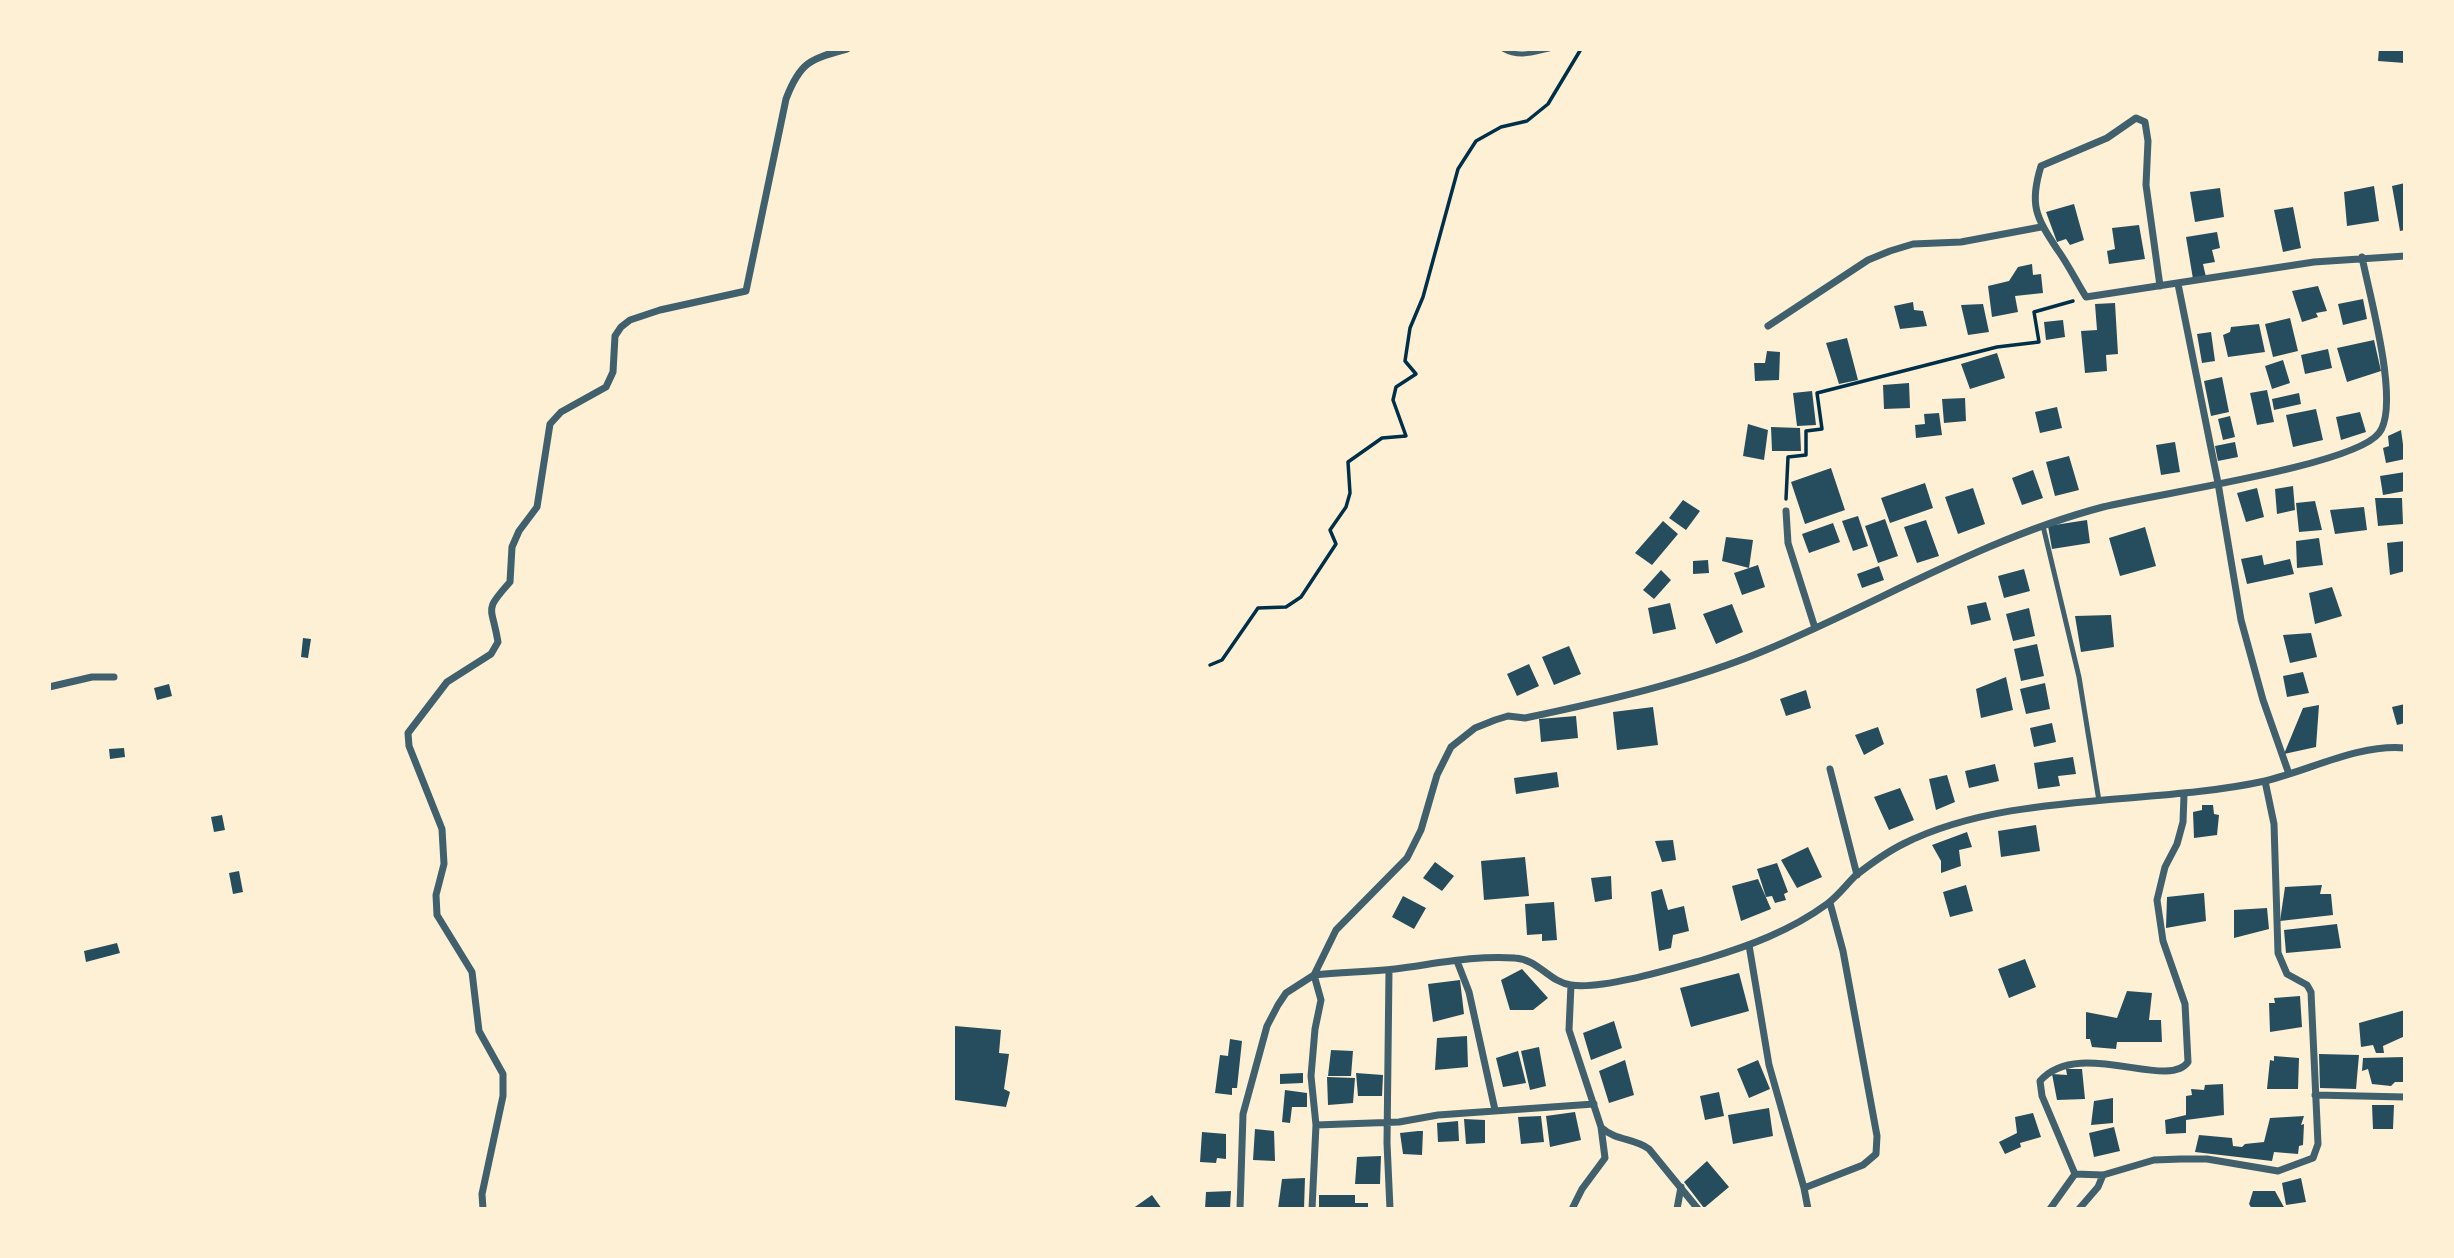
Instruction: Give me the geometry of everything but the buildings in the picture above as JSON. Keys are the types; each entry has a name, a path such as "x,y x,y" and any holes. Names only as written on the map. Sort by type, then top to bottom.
{"street":[{"path":"483,1209 482,1194 503,1096 503,1074 479,1031 471,972 437,915 436,895 444,864 442,829 409,746 408,733 447,682 491,654 498,642 490,610 492,601 510,582 512,547 537,507 545,471 545,447 550,425 561,412 606,387 613,372 615,336 630,320 691,301 746,291 786,99 795,76 810,60 847,49"},
{"path":"2160,286 2146,185 2146,122 2136,118 2107,138 2041,166 2035,186 2035,209 2041,227 2086,298 2362,257 2405,256"},
{"path":"1768,326 1868,260 1890,251 1913,244 1961,242 2041,227"},
{"path":"1312,1209 1316,1125 1311,1076 1315,1029 1321,1000 1314,975 1336,930 1407,858 1421,831 1437,775 1451,747 1475,728 1508,716 1525,718 1633,695 1765,651 2043,526 2110,505 2346,454 2368,444 2379,434 2388,409 2386,381 2362,257"},
{"path":"2178,284 2218,483 2241,620 2263,700 2289,774"},
{"path":"1786,511 1788,542 1815,628"},
{"path":"49,687 92,677 114,677"},
{"path":"1240,1209 1243,1114 1267,1026 1286,993 1314,975 1390,970 1485,957 1520,958 1539,966 1551,977 1571,985 1644,975 1776,935 1830,903 1857,874 1903,844 1952,825 2026,809 2184,795 2265,780 2359,752 2405,748"},
{"path":"1830,769 1857,874"},
{"path":"2075,1174 2103,1175 2154,1160 2207,1159 2278,1171 2313,1158 2318,1144 2311,992 2307,985 2287,974 2278,953 2274,824 2265,780"},
{"path":"2075,1174 2042,1096 2040,1081 2047,1073 2059,1065 2079,1061 2164,1070 2178,1069 2188,1062 2185,1004 2163,941 2157,900 2165,867 2177,844 2183,822 2184,795"},
{"path":"1804,1188 1852,1170 1876,1154 1877,1136 1843,951 1830,903"},
{"path":"1749,945 1769,1065 1808,1209"},
{"path":"1457,961 1469,992 1495,1110"},
{"path":"1390,970 1387,1143 1391,1209"},
{"path":"1571,985 1569,1030 1601,1127 1605,1158 1582,1189 1573,1209"},
{"path":"2315,1096 2405,1097"},
{"path":"1316,1125 1389,1122 1495,1110 1594,1104"},
{"path":"1601,1127 1611,1136 1638,1141 1649,1149 1698,1209"},
{"path":"2050,1209 2075,1174"},
{"path":"2079,1209 2098,1187 2103,1175"},
{"path":"1677,1209 1681,1187"}],"lane":[{"path":"1503,49 1513,54 1528,55 1549,49"},
{"path":"2043,526 2079,677 2099,801"}],"path":[{"path":"1210,665 1222,660 1258,608 1286,607 1301,597 1336,544 1330,530 1346,508 1350,493 1348,462 1382,438 1406,436 1393,400 1396,387 1416,374 1405,360 1410,327 1437,249 1458,169 1476,141 1501,127 1527,121 1548,104 1581,49"},
{"path":"1786,511 1788,457 1806,455 1806,431 1822,429 1817,393 1997,347 2039,342 2034,312 2086,298"}]}
